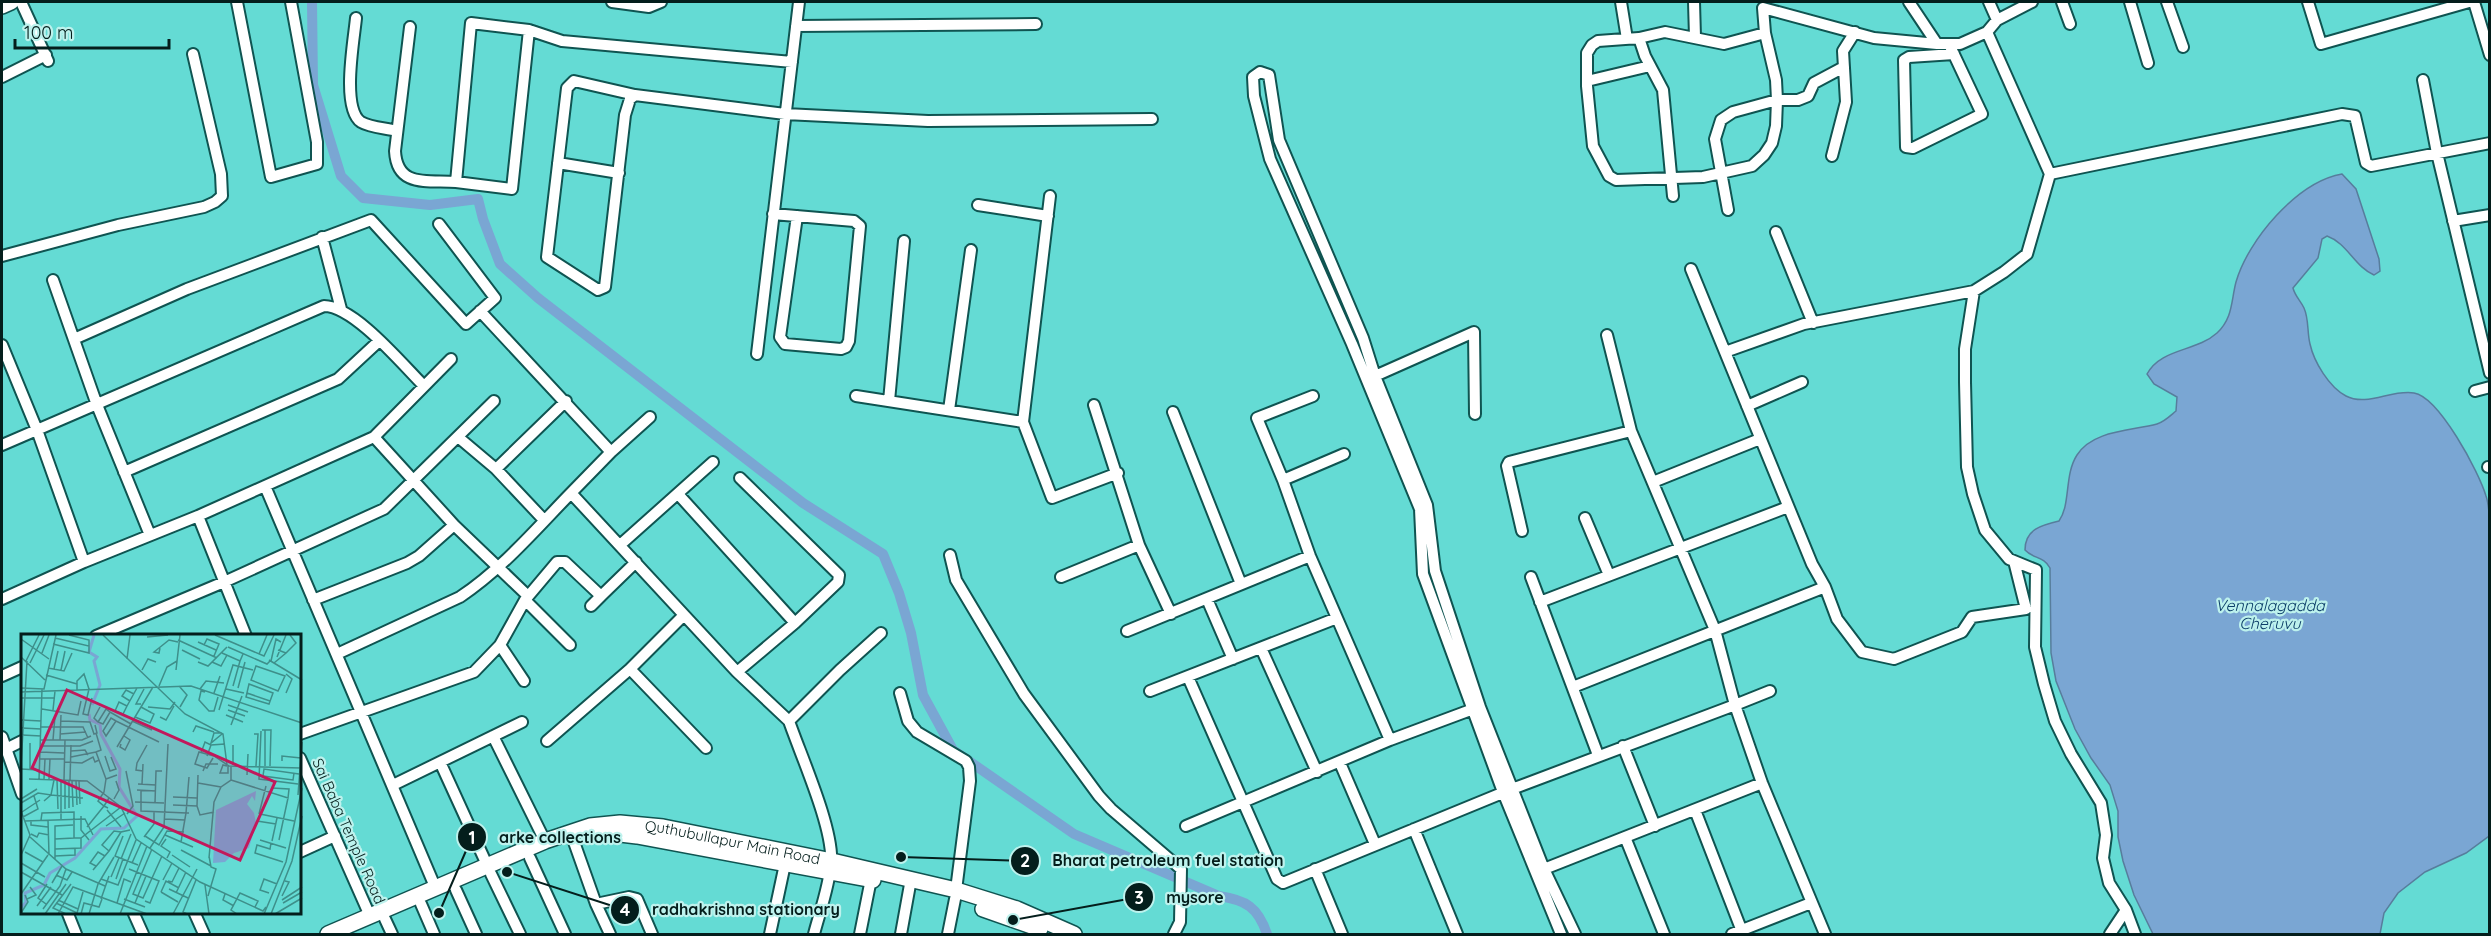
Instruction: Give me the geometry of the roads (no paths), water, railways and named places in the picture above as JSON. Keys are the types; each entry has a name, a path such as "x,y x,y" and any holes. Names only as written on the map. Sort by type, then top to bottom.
{"main road":[{"path":"2,6 11,2"},
{"name":"Quthubullapur Main Road","path":"328,934 421,904 456,890 545,841 590,826 620,823 663,827 1017,909 1074,934"},
{"name":"Quthubullapur Main Road","path":"347,934 436,889 604,832 785,864 831,866 871,879 910,883"},
{"name":"Quthubullapur Main Road","path":"955,894 1054,934"}],"street":[{"path":"2,77 47,58 21,2"},
{"path":"237,2 271,177 317,164 318,161 317,142 291,2"},
{"path":"612,2 649,7 661,2"},
{"path":"757,354 799,2"},
{"path":"1622,2 1627,39"},
{"path":"1694,2 1695,37"},
{"path":"1909,2 1938,44"},
{"path":"1989,2 1997,20"},
{"path":"1765,33 1724,44 1665,32 1639,38 1598,41 1592,45 1587,53 1587,81 1593,146 1608,176 1616,180 1703,177 1752,166 1764,155 1772,143 1776,126 1777,100 1776,80 1765,33 1763,8 1767,5 1874,38 1938,44 1952,49 1982,114 1913,148 1906,147 1904,60 1909,57 1952,49 1987,32 1997,20 2032,2"},
{"path":"2062,2 2070,24"},
{"path":"2130,2 2148,63"},
{"path":"2167,2 2183,47"},
{"path":"2308,2 2321,44 2469,2"},
{"path":"2474,2 2489,52"},
{"path":"356,18 349,88 355,114 363,123 397,130"},
{"path":"456,182 471,23 529,30 562,41 792,62"},
{"path":"796,26 1036,24"},
{"path":"410,27 397,130 395,159 398,168 410,179 512,189 529,30"},
{"path":"1832,156 1846,102 1843,51 1855,32"},
{"path":"1725,352 1813,323 1974,291 2027,254 2050,174 1987,32"},
{"path":"1639,38 1663,90 1673,196"},
{"path":"2,256 118,225 204,207 222,196 221,174 193,54"},
{"path":"1587,81 1650,66"},
{"path":"1728,210 1715,139 1721,120 1733,112 1777,100 1798,100 1808,96 1814,83 1844,67"},
{"path":"1476,709 1435,568 1427,505 1363,338 1279,140 1269,75 1260,72 1254,77 1254,96 1270,159 1352,344 1420,508 1422,568 1561,934"},
{"path":"2423,80 2437,153 2490,374"},
{"path":"634,95 630,99 625,115 605,287 598,290 547,257 567,88 571,82 634,95 785,114 928,121 1152,119"},
{"path":"2050,174 2342,114 2355,116 2368,165 2490,142"},
{"path":"558,163 619,173"},
{"path":"1050,196 1023,422 1052,498 1118,473"},
{"path":"978,205 1048,216"},
{"path":"773,214 854,220 860,226 849,341 841,350 785,344 780,337 797,216"},
{"path":"2453,221 2490,214"},
{"path":"74,339 187,289 371,220 466,324 495,298 439,224"},
{"path":"1776,232 1813,323"},
{"path":"322,237 341,309"},
{"path":"889,401 904,241"},
{"path":"949,410 971,250"},
{"path":"1691,269 1812,564 1825,587 1837,619 1862,652 1894,659 1962,632 1972,617 2026,609 2014,561"},
{"path":"53,280 97,405 150,535"},
{"path":"1974,291 1965,349 1967,467 1973,495 1985,530 2009,558 2036,570 2035,646 2044,684 2055,721 2071,754 2101,803 2106,835 2103,858 2109,883 2126,910 2135,934"},
{"path":"2,445 324,306 341,309 351,315 424,386"},
{"path":"480,311 611,452"},
{"path":"1376,376 1474,332 1475,414"},
{"path":"1607,335 1631,431 1714,630 1735,705 1762,783 1825,934"},
{"path":"124,472 338,379 379,341"},
{"path":"2,345 37,430 84,562"},
{"path":"2,599 84,562 198,516 374,437 451,359"},
{"path":"1747,405 1802,382"},
{"path":"2475,391 2490,387"},
{"path":"856,396 1023,422"},
{"path":"1313,396 1257,418 1283,480 1310,556 1390,740"},
{"path":"101,634 224,582 291,549 384,509 494,401"},
{"path":"496,469 566,401"},
{"path":"1094,405 1118,473 1139,545 1171,614"},
{"path":"1173,411 1241,584"},
{"path":"337,654 460,597 499,567 611,452 650,417"},
{"path":"1522,531 1507,466 1509,462 1631,431"},
{"path":"458,436 496,469 544,520"},
{"path":"374,437 454,525 499,567 570,645"},
{"path":"1653,482 1760,440"},
{"path":"1283,480 1344,454"},
{"path":"620,545 713,462"},
{"path":"736,672 795,623 838,582 840,575 740,478"},
{"path":"265,486 436,889"},
{"path":"571,493 736,672 789,722 830,836 831,866 814,934"},
{"path":"678,494 795,623"},
{"path":"1540,602 1788,507"},
{"path":"198,516 245,634"},
{"path":"1585,518 1609,575"},
{"path":"313,600 407,563 419,556 454,525"},
{"path":"1061,577 1139,545"},
{"path":"950,555 956,580 1024,694 1099,796 1181,869 1183,878 1180,922 1174,934"},
{"path":"1126,632 1310,556"},
{"path":"302,733 474,672 500,645 526,598 554,564 561,561 602,596"},
{"path":"591,606 636,562"},
{"path":"1422,568 1435,568"},
{"path":"1531,577 1598,755"},
{"path":"1573,687 1825,587"},
{"path":"1207,599 1233,659"},
{"path":"547,741 630,669 684,615"},
{"path":"1150,692 1337,618"},
{"path":"789,722 881,633"},
{"path":"500,645 524,681"},
{"path":"1261,648 1317,772"},
{"path":"2,676 21,667"},
{"path":"630,669 706,748"},
{"path":"1188,677 1243,802 1280,882 1283,883 1598,755 1770,691"},
{"path":"900,693 908,721 917,732 966,761 969,767 970,781 948,934"},
{"path":"1186,826 1390,740 1476,709"},
{"path":"393,785 522,722"},
{"path":"493,736 545,841"},
{"path":"2,737 21,791"},
{"path":"6,749 21,742"},
{"path":"1623,746 1655,826"},
{"path":"440,762 520,934"},
{"path":"1340,763 1375,844"},
{"name":"Sai Baba Temple Road","path":"304,776 335,836 371,920 392,934"},
{"path":"1544,869 1762,783"},
{"path":"1508,791 1575,934"},
{"path":"1695,810 1739,933 1811,903"},
{"path":"1414,829 1457,934"},
{"path":"302,851 335,836"},
{"path":"1625,837 1664,934"},
{"path":"574,842 596,904 610,934"},
{"path":"530,858 565,934"},
{"path":"770,934 785,864"},
{"path":"1315,869 1342,934"},
{"path":"860,934 871,879"},
{"path":"901,934 910,883"},
{"path":"456,890 476,934"},
{"path":"596,904 629,897 637,899 652,934"},
{"path":"421,904 434,934"},
{"path":"2110,934 2126,910"},
{"path":"68,915 74,934"},
{"path":"134,915 143,934"},
{"path":"195,915 204,934"}],"water":[{"name":"Vennalagadda Cheruvu","path":"2342,174 2356,189 2379,259 2380,271 2374,275 2367,271 2340,244 2327,236 2322,239 2318,258 2293,288 2306,312 2310,344 2315,358 2334,387 2346,396 2362,400 2406,392 2424,398 2435,407 2457,437 2486,496 2490,524 2489,836 2466,853 2425,872 2398,893 2384,913 2380,934 2153,934 2134,895 2123,861 2118,837 2118,811 2110,785 2091,758 2075,729 2056,681 2051,653 2050,568 2045,561 2025,550 2026,543 2028,537 2036,529 2059,521 2065,506 2070,471 2077,455 2084,447 2102,436 2160,423 2176,411 2177,397 2154,384 2147,374 2161,359 2199,344 2217,333 2229,315 2242,266 2263,231 2277,215 2308,188 2325,179"}],"waterway":[{"path":"312,2 313,85 341,176 363,198 430,205 478,199 500,264 538,298 803,503 883,554 899,593 911,633 923,695 953,750 1074,834 1219,896 1250,906 1260,917 1267,934"}],"place":[{"name":"Bharat petroleum fuel station","path":"901,857"},
{"name":"radhakrishna stationary","path":"507,872"},
{"name":"arke collections","path":"439,913"},
{"name":"mysore","path":"1013,920"}]}
